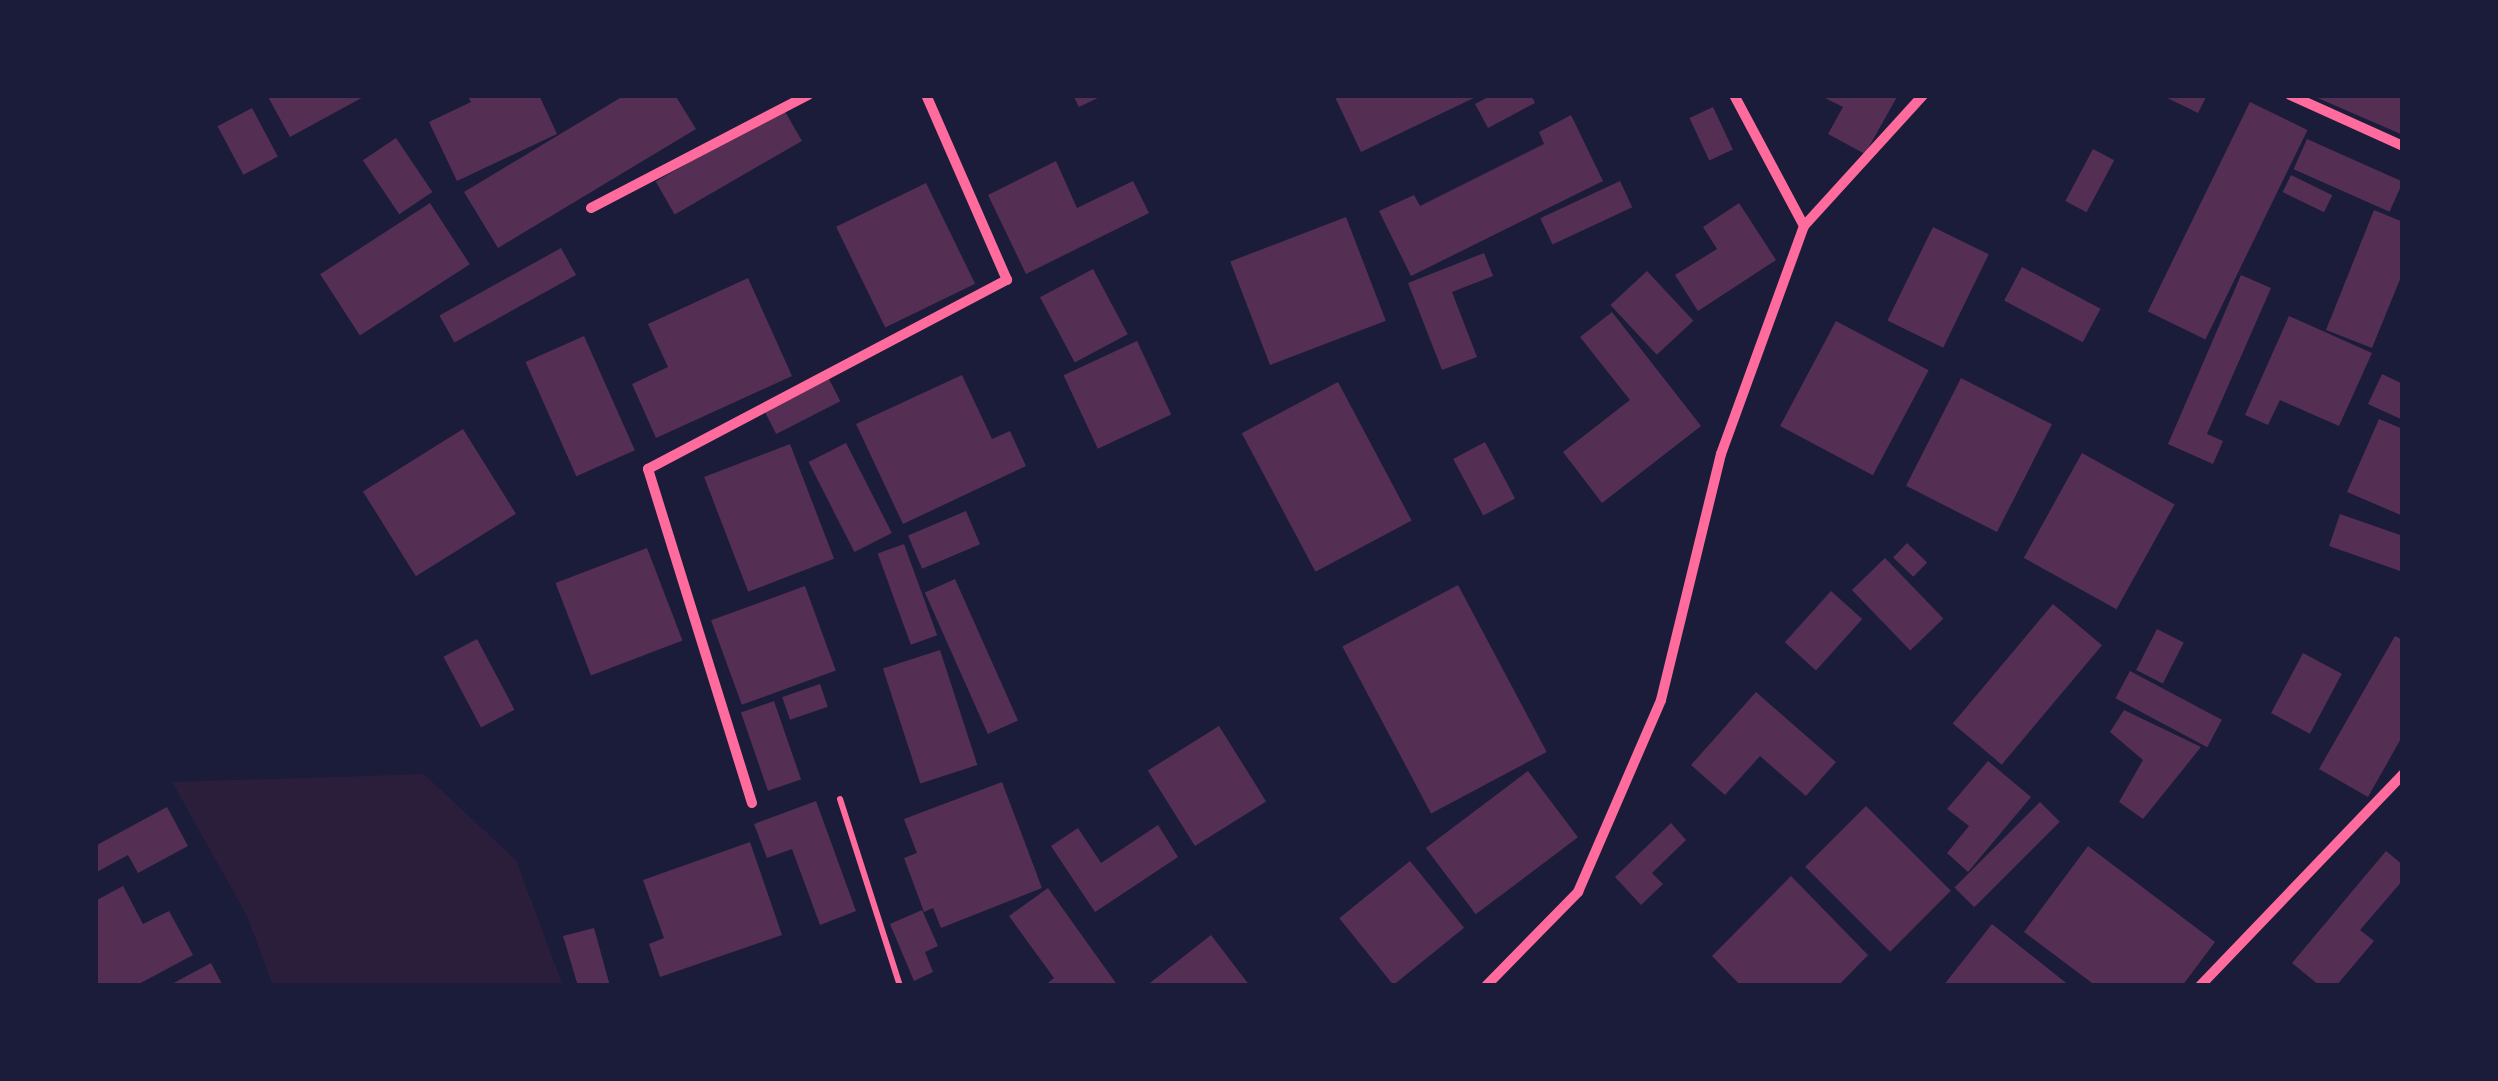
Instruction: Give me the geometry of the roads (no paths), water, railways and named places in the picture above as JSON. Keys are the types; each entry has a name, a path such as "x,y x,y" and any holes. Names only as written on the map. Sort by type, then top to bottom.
{"street":[{"path":"591,208 808,95"},
{"path":"752,803 648,469 1007,280 926,95"},
{"path":"1734,95 1804,226"},
{"path":"1486,986 1578,892 1660,700 1721,454 1804,226 1923,95"},
{"path":"2290,95 2403,146"},
{"path":"2200,986 2403,774"}]}
